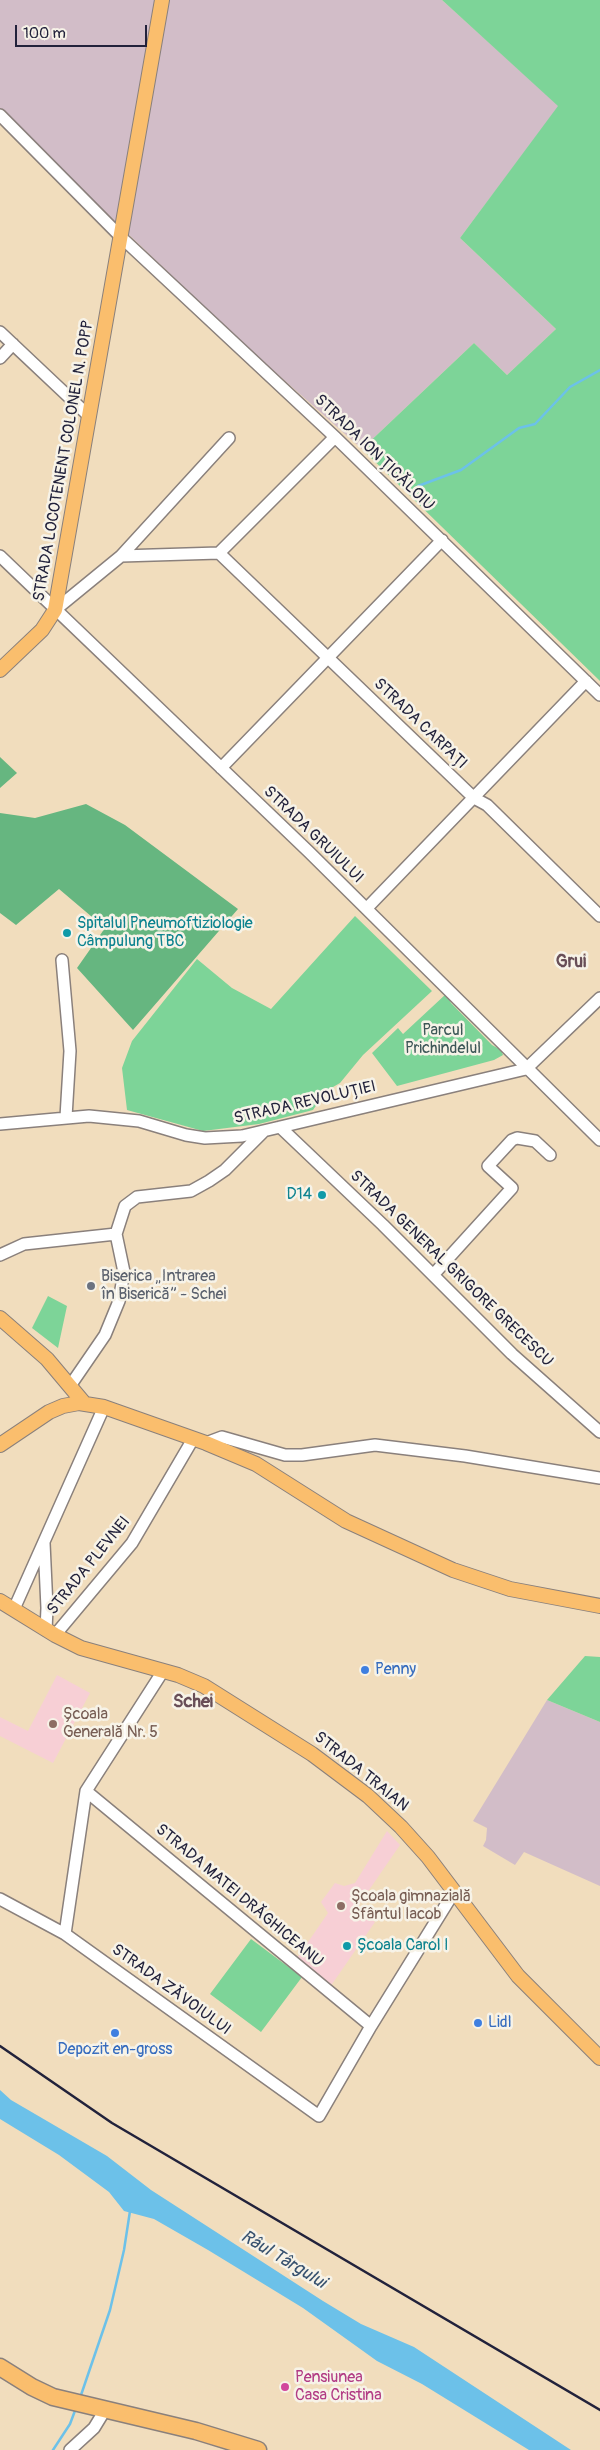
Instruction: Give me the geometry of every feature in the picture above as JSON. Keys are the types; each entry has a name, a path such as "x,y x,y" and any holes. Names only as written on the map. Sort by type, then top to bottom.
{"highway":[{"path":"0,2367 32,2387 67,2401 196,2431 258,2450"}],"main road":[{"name":"STRADA LOCOTENENT COLONEL N. POPP","path":"0,670 42,630 55,610 122,238 162,0"},
{"path":"0,1318 47,1359 84,1403"},
{"path":"0,1445 49,1412 63,1406 84,1403 104,1407 199,1441 256,1464 346,1520 452,1570 510,1589 600,1606"},
{"name":"STRADA TRAIAN","path":"0,1601 50,1633 97,1654 163,1671 204,1686 324,1763 390,1815 416,1843 518,1976 600,2058"}],"street":[{"name":"STRADA ION ȚICĂLOIU","path":"0,115 122,238 335,437 600,696"},
{"path":"0,332 89,416"},
{"path":"0,358 13,344"},
{"path":"121,556 219,554 335,437"},
{"path":"55,610 121,556 228,438"},
{"path":"221,768 442,540"},
{"name":"STRADA CARPAȚI","path":"219,554 474,798 487,805 600,916"},
{"name":"STRADA GRUIULUI","path":"0,556 366,908 526,1069 600,1140"},
{"path":"366,908 586,682"},
{"path":"62,960 70,1051 66,1117"},
{"path":"526,1069 600,998"},
{"name":"STRADA REVOLUȚIEI","path":"0,1124 89,1116 119,1118 205,1138 242,1136 526,1069"},
{"name":"STRADA GENERAL GRIGORE GRECESCU","path":"280,1127 512,1354 600,1432"},
{"path":"70,1386 105,1335 119,1300 124,1272 116,1234 125,1206 137,1197 191,1191 225,1170 264,1131"},
{"path":"433,1275 512,1188 488,1166 512,1140 518,1138 535,1141 550,1155"},
{"path":"0,1255 24,1244 116,1234"},
{"path":"14,1609 104,1407"},
{"path":"199,1441 222,1437 285,1454 302,1455 375,1445 465,1456 600,1478"},
{"name":"STRADA PLEVNEI","path":"50,1633 132,1543 199,1441"},
{"path":"44,1542 50,1633"},
{"path":"65,1934 86,1791 163,1671"},
{"name":"STRADA MATEI DRĂGHICEANU","path":"86,1791 371,2026"},
{"path":"371,2026 454,1892"},
{"name":"STRADA ZĂVOIULUI","path":"0,1899 65,1934 319,2116 371,2026"},
{"path":"70,2450 94,2428 104,2410"}],"shaded area":[{"path":"0,0 442,0 559,106 460,238 556,329 507,375 474,343 362,449 241,342 0,111"},
{"name":"Școala Generală Nr. 5","path":"57,1675 90,1693 53,1763 0,1736 0,1717 28,1731"},
{"path":"547,1700 600,1722 600,1886 524,1852 515,1865 483,1846 486,1840 487,1828 473,1821"},
{"name":"Şcoala gimnazială Sfântul Iacob","path":"387,1831 400,1845 356,1909 375,1922 330,1987 312,1974 314,1970 297,1958 328,1913 321,1902 335,1883 344,1886 355,1883"}],"green space":[{"path":"442,0 600,0 600,681 362,449 474,343 507,375 556,329 460,238 558,106"},
{"path":"0,757 17,773 0,788"},
{"path":"86,804 125,825 238,909 133,1030 77,968 105,928 59,889 16,925 0,913 0,813 35,818"},
{"path":"355,916 432,991 363,1055 340,1083 326,1091 313,1110 259,1124 203,1131 127,1110 122,1068 132,1041 197,959 232,988 271,1009"},
{"name":"Parcul Prichindelul","path":"446,994 451,1003 492,1045 501,1050 503,1055 494,1060 397,1086 372,1053 398,1028 403,1034"},
{"path":"48,1296 67,1306 58,1348 32,1328"},
{"path":"585,1656 600,1657 600,1722 547,1700"},
{"path":"251,1939 302,1977 261,2032 210,1994"}],"water":[{"path":"0,2090 11,2100 107,2156 151,2190 323,2301 361,2324 414,2347 571,2450 529,2450 422,2384 377,2361 303,2308 208,2250 154,2219 124,2211 109,2192 59,2155 0,2119"}],"waterway":[{"path":"418,486 461,470 519,428 535,424 570,387 600,370"},
{"path":"80,2398 110,2310 124,2250 130,2211"},
{"path":"53,2450 70,2424 76,2408"}],"railway":[{"path":"0,2046 112,2123 600,2410"}],"place":[{"name":"Spitalul Pneumoftiziologie Câmpulung TBC","path":"67,933"},
{"name":"D14","path":"322,1195"},
{"name":"Biserica „Intrarea în Biserică” - Schei","path":"91,1286"},
{"name":"Penny","path":"365,1670"},
{"name":"Școala Generală Nr. 5","path":"53,1724"},
{"name":"Şcoala gimnazială Sfântul Iacob","path":"341,1906"},
{"name":"Școala Carol I","path":"347,1946"},
{"name":"Lidl","path":"478,2023"},
{"name":"Depozit en-gross","path":"115,2033"},
{"name":"Pensiunea Casa Cristina","path":"285,2387"}],"district":[{"name":"Grui","path":"571,962"},
{"name":"Schei","path":"193,1702"}],"water label":[{"name":"Râul Târgului","path":"283,2260"}]}
